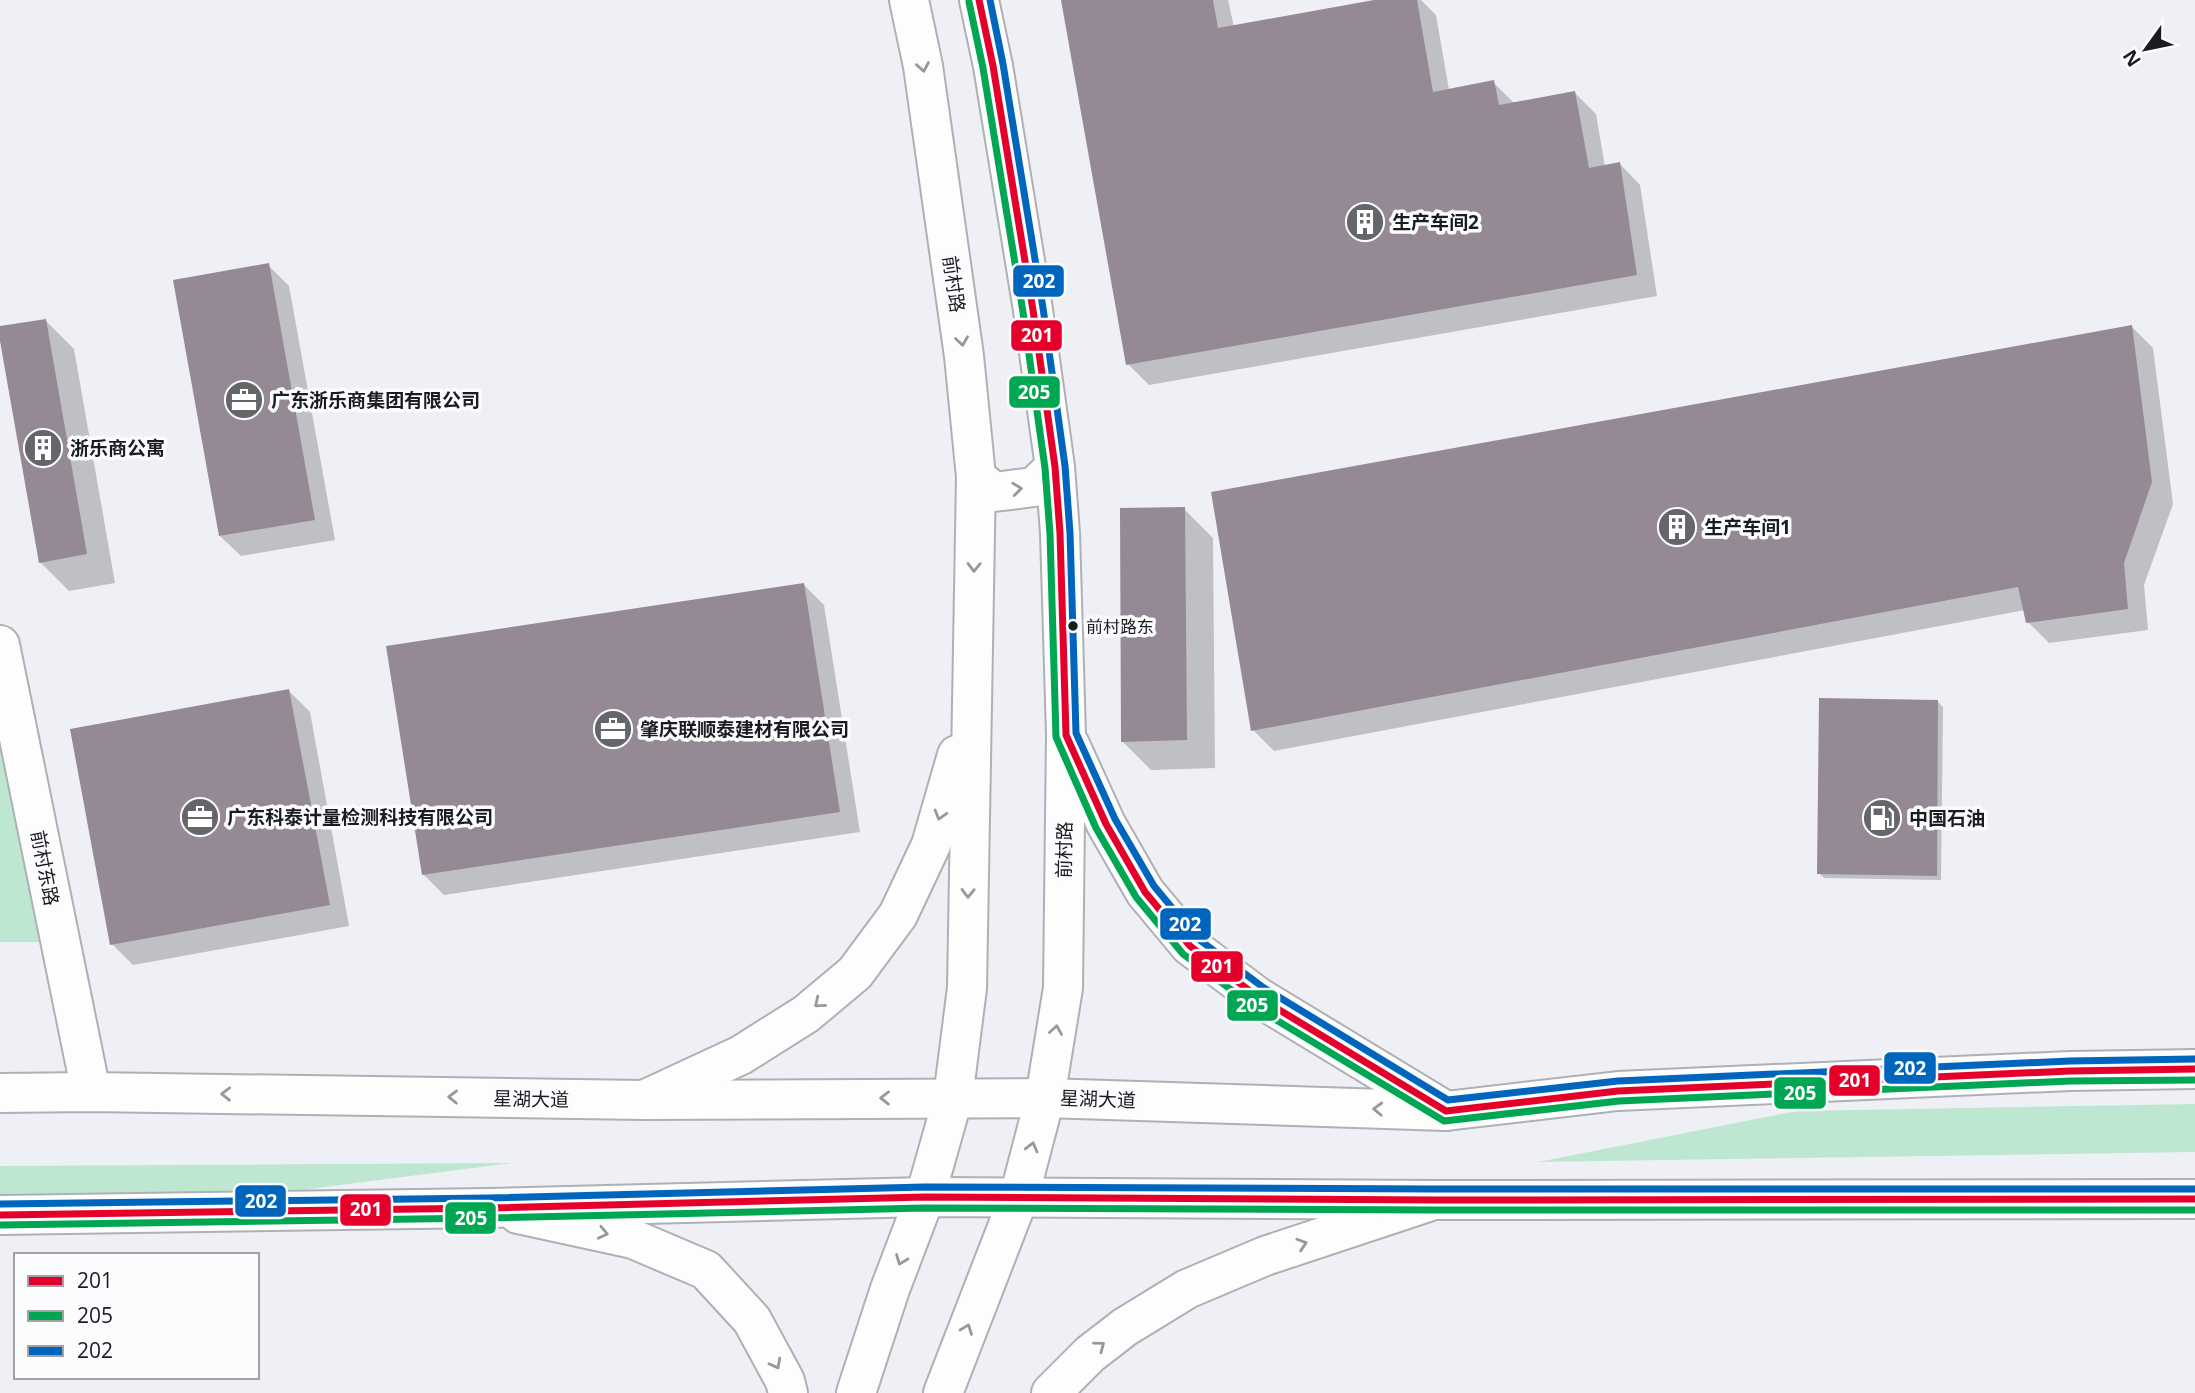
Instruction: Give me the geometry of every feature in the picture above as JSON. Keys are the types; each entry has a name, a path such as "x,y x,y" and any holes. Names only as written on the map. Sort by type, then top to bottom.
{"main road":[{"name":"前村路","path":"856,1393 890,1289 925,1196 953,1098 967,988 976,477 956,301 923,66 909,0"},
{"name":"前村路","path":"943,1393 1019,1197 1045,1098 1063,988 1066,736 1060,533 1055,467 998,93 979,0"},
{"path":"976,477 994,492 1034,487 1055,467"},
{"name":"前村东路","path":"0,645 91,1092"},
{"path":"644,1100 741,1055 806,1014 855,973 898,915 932,845 971,702"},
{"path":"1066,736 1106,824 1145,892 1190,946 1258,998 1446,1111"},
{"name":"星湖大道","path":"0,1093 644,1100 1045,1098 1446,1111 1618,1091 2070,1071 2195,1069"},
{"path":"0,1215 488,1208 925,1196 1435,1200 2195,1199"},
{"path":"1051,1393 1090,1354 1125,1327 1187,1289 1265,1256 1435,1200"},
{"path":"488,1208 633,1239 706,1270 752,1320 785,1381 788,1393"}],"green space":[{"path":"0,628 42,942 0,942"},
{"path":"2195,1104 2195,1152 1538,1162 1797,1111"},
{"path":"512,1163 184,1205 0,1208 0,1166"}],"building":[{"name":"生产车间2","path":"1061,0 1213,0 1218,28 1374,0 1417,0 1433,92 1494,80 1499,105 1575,91 1589,168 1620,162 1637,275 1126,365"},
{"name":"广东浙乐商集团有限公司","path":"269,263 315,520 219,536 173,280"},
{"name":"浙乐商公寓","path":"46,319 87,554 39,563 0,341 0,326"},
{"name":"生产车间1","path":"2132,325 2152,482 2124,563 2128,609 2026,623 2018,587 1251,731 1211,492"},
{"path":"1185,507 1187,740 1121,742 1120,508"},
{"name":"肇庆联顺泰建材有限公司","path":"804,583 840,812 422,875 386,646"},
{"name":"广东科泰计量检测科技有限公司","path":"289,689 330,905 110,945 70,729"},
{"path":"1819,698 1938,700 1937,876 1817,874"}],"transit line":[{"name":"201","path":"979,0 993,66 1033,310 1055,467 1060,533 1066,735 1106,824 1145,892 1190,946 1258,997 1446,1111 1618,1091 2070,1071 2195,1069"},
{"name":"202","path":"990,0 1043,308 1065,466 1070,533 1076,733 1115,819 1154,886 1197,938 1264,988 1448,1100 1618,1081 2070,1061 2195,1059"},
{"name":"205","path":"969,2 983,68 1023,312 1045,468 1050,534 1056,737 1096,828 1136,897 1183,954 1253,1006 1444,1121 1619,1101 2070,1081 2195,1080"},
{"name":"202","path":"0,1204 488,1198 925,1187 2195,1189"},
{"name":"201","path":"0,1215 488,1208 925,1197 1435,1200 2195,1199"},
{"name":"205","path":"0,1225 925,1208 2195,1210"}],"place":[{"name":"生产车间2","path":"1365,222"},
{"name":"广东浙乐商集团有限公司","path":"244,400"},
{"name":"浙乐商公寓","path":"43,448"},
{"name":"生产车间1","path":"1677,527"},
{"name":"前村路东","path":"1073,626"},
{"name":"肇庆联顺泰建材有限公司","path":"613,729"},
{"name":"广东科泰计量检测科技有限公司","path":"200,817"},
{"name":"中国石油","path":"1882,818"}]}
